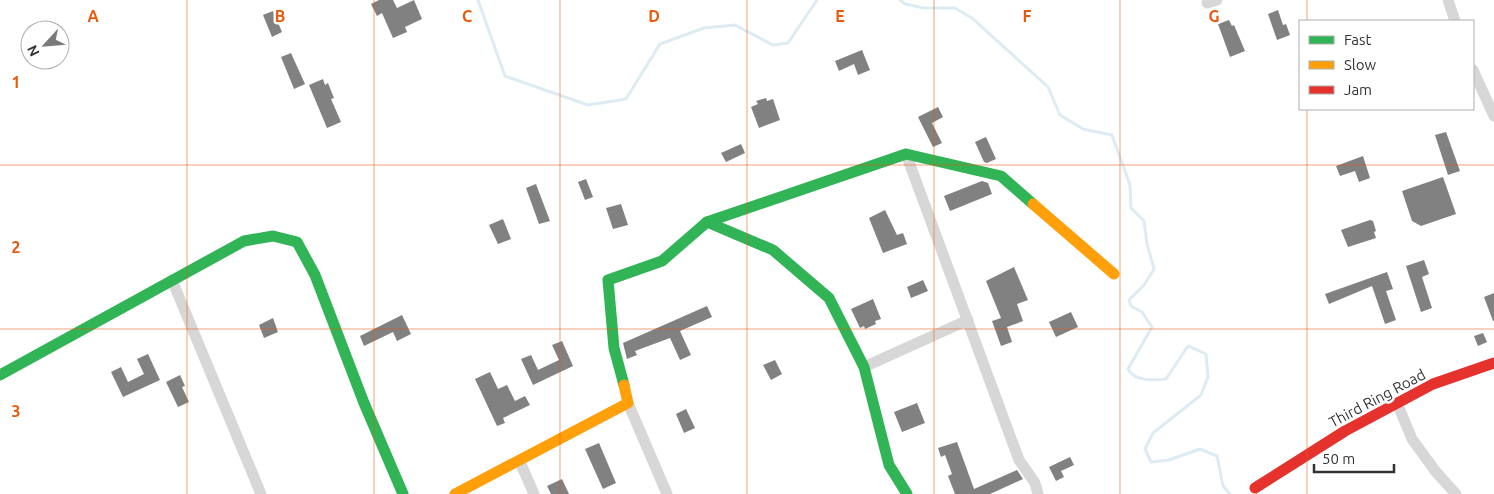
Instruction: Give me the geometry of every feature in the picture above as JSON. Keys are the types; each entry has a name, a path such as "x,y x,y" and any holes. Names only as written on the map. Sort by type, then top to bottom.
{"street":[{"path":"1448,0 1455,20"},
{"path":"1474,72 1494,116"},
{"path":"906,154 1019,460 1035,483 1038,494"},
{"path":"667,494 628,403 614,348 608,280 662,261 707,222 906,154 1001,176 1114,274"},
{"path":"707,222 773,250 829,298 864,366 889,465 908,494"},
{"path":"0,375 244,241 273,236 297,242 315,274 364,403 403,494"},
{"path":"172,280 261,494"},
{"path":"864,366 968,320"},
{"name":"Third Ring Road","path":"1251,491 1344,431 1433,384 1494,363"},
{"path":"455,494 520,462 628,403"},
{"path":"1397,403 1412,438 1436,472 1456,494"},
{"path":"520,462 534,494"}],"building":[{"path":"379,0 393,0 397,8 414,0 422,19 405,27 407,32 393,38 382,13 377,16 371,4"},
{"path":"1278,10 1283,25 1286,24 1290,35 1277,40 1268,14"},
{"path":"273,11 282,32 272,37 263,15"},
{"path":"1229,20 1232,26 1234,25 1245,51 1230,57 1218,24"},
{"path":"862,50 870,70 858,75 854,64 839,71 835,61"},
{"path":"291,53 305,84 294,89 281,57"},
{"path":"323,79 325,85 328,83 334,98 331,99 341,122 327,128 309,85"},
{"path":"766,98 767,101 773,99 780,120 759,128 751,107 758,104 756,101"},
{"path":"938,107 943,117 932,123 942,143 933,147 918,117"},
{"path":"1446,132 1460,171 1448,175 1435,135"},
{"path":"986,137 996,159 987,163 984,162 975,142"},
{"path":"741,144 745,153 726,162 721,153"},
{"path":"1363,156 1370,178 1359,182 1355,171 1340,176 1336,166"},
{"path":"1443,177 1456,214 1421,226 1412,221 1402,191"},
{"path":"586,179 593,197 585,200 578,182"},
{"path":"982,181 988,183 992,194 950,211 944,196"},
{"path":"536,184 550,221 539,224 526,188"},
{"path":"621,204 628,225 613,229 606,208"},
{"path":"885,210 897,235 903,233 907,244 883,253 869,218"},
{"path":"503,219 511,239 498,244 489,225"},
{"path":"1370,220 1373,221 1376,238 1348,247 1341,230"},
{"path":"1424,260 1429,274 1422,277 1432,308 1421,312 1406,266"},
{"path":"1014,267 1028,300 1017,304 1023,321 1007,327 1012,342 1001,346 992,321 1001,318 986,281"},
{"path":"1387,272 1393,289 1386,291 1396,320 1385,324 1372,286 1329,304 1325,294"},
{"path":"923,280 928,291 911,298 907,287"},
{"path":"1494,293 1494,321 1493,321 1484,297"},
{"path":"873,299 881,319 875,321 876,324 865,329 864,326 860,328 851,309"},
{"path":"707,306 712,317 680,331 691,355 680,360 670,338 635,351 637,355 627,359 623,343"},
{"path":"1071,312 1078,327 1056,337 1049,322"},
{"path":"402,315 411,334 397,341 393,332 364,346 360,336"},
{"path":"273,318 278,332 264,338 259,325"},
{"path":"1483,333 1487,342 1478,346 1474,336"},
{"path":"562,341 573,366 533,385 521,359 531,355 538,370 559,360 552,345"},
{"path":"148,354 160,380 123,397 111,372 121,367 128,382 144,374 137,359"},
{"path":"775,360 782,374 771,380 763,365"},
{"path":"490,372 498,389 507,385 515,401 525,396 530,405 503,418 505,423 497,426 475,379"},
{"path":"180,375 185,386 182,387 189,402 178,407 166,382"},
{"path":"917,403 925,423 902,432 894,412"},
{"path":"686,409 695,428 684,433 676,414"},
{"path":"957,442 974,489 1017,470 1023,479 990,494 955,494 948,476 952,474 945,455 941,457 938,448"},
{"path":"599,443 616,483 603,489 585,449"},
{"path":"1070,457 1074,465 1061,471 1064,477 1056,481 1049,467"},
{"path":"562,479 569,494 551,494 547,486"}],"waterway":[{"path":"478,0 505,76 588,105 626,99 660,44 704,28 735,25 773,45 788,43 817,0"},
{"path":"900,0 905,4 924,8 955,8 972,18 1048,87 1060,115 1083,129 1112,135 1130,185 1131,208 1144,221 1147,244 1154,269 1144,285 1129,300 1131,306 1142,312 1152,327 1128,369 1140,378 1150,380 1166,379 1188,346 1206,354 1208,377 1201,395 1153,433 1145,449 1151,462 1169,460 1200,449 1217,456 1223,486 1230,494"}],"traffic: fast":[{"path":"707,222 906,154 1001,176 1033,204"},
{"path":"624,385 614,348 608,280 662,261 707,222 773,250 829,298 864,367 889,465 907,494"},
{"path":"0,375 244,241 273,236 297,242 315,275 364,403 403,494"}],"traffic: slow":[{"path":"1033,204 1114,274"},
{"path":"455,494 628,403 624,385"}],"traffic: jam":[{"path":"1255,488 1345,431 1433,384 1494,363"}]}
